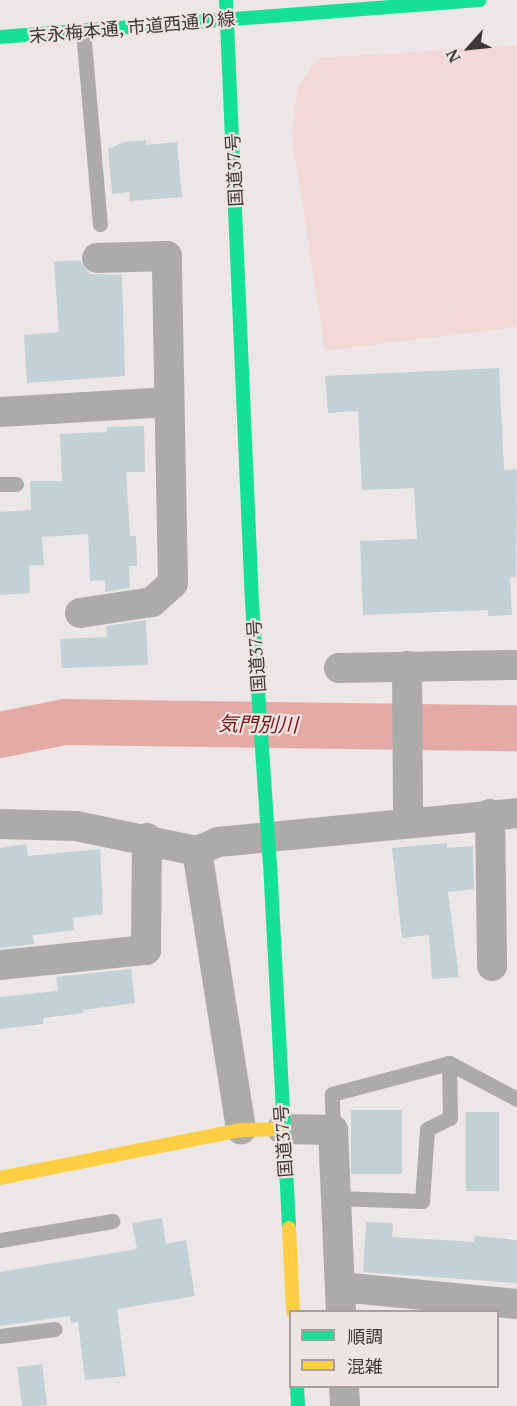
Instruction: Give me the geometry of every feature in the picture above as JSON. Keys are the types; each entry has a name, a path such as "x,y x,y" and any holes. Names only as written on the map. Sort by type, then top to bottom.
{"main road":[{"name":"国道37号","path":"226,0 252,602 270,862 293,1310"},
{"name":"末永梅本通, 市道西通り線","path":"0,38 227,20 276,13 480,0"},
{"path":"0,1178 240,1130 282,1129"},
{"path":"297,1388 298,1406"}],"street":[{"path":"80,613 152,602 173,583 167,256 97,258"},
{"path":"0,412 169,402"},
{"path":"339,668 407,677 517,665"},
{"path":"407,677 407,816"},
{"path":"0,824 76,826 147,838 197,851 218,842 407,816 504,813 492,966"},
{"path":"0,965 146,950 147,838"},
{"path":"197,851 240,1130"},
{"path":"282,1129 333,1130 340,1299 517,1304"},
{"path":"344,1388 345,1406"}],"lane":[{"path":"83,31 100,224"},
{"path":"0,484 16,484"},
{"path":"335,1198 422,1201 426,1129 450,1118 449,1063"},
{"path":"333,1130 332,1094 449,1063 517,1099"},
{"path":"0,1240 112,1221"},
{"path":"0,1336 55,1329"}],"shaded area":[{"path":"517,45 517,327 325,351 292,135 298,86 318,58"}],"building":[{"path":"146,140 146,145 177,142 182,197 130,201 130,192 112,194 108,149 124,142"},
{"path":"80,260 90,274 122,275 125,376 27,383 24,335 59,332 54,262"},
{"path":"499,368 504,470 516,469 517,476 516,577 510,577 512,615 488,616 488,610 363,615 360,541 417,539 414,488 362,490 358,411 328,413 325,376"},
{"path":"144,426 145,472 126,472 130,536 136,536 137,566 129,566 130,588 105,592 105,580 90,581 88,534 42,537 44,565 29,566 30,593 0,595 0,512 31,510 30,481 62,481 60,434 107,432 107,427"},
{"path":"146,620 148,665 62,668 60,639 107,637 106,626"},
{"path":"447,843 447,848 473,846 474,889 448,892 459,977 432,979 429,935 402,938 392,848"},
{"path":"26,844 28,856 100,849 103,914 73,918 74,930 33,935 34,944 0,948 0,848"},
{"path":"131,969 135,1003 43,1018 43,1024 0,1029 0,997 58,991 56,977"},
{"path":"351,1110 402,1110 402,1174 351,1174"},
{"path":"466,1112 499,1112 499,1191 466,1191"},
{"path":"162,1218 166,1244 186,1240 195,1296 117,1309 126,1376 85,1380 78,1322 71,1323 70,1316 0,1326 0,1272 137,1249 132,1223"},
{"path":"366,1222 393,1223 392,1237 474,1242 475,1236 517,1240 517,1283 363,1272"},
{"path":"42,1364 47,1405 22,1406 17,1367"}],"waterway":[{"name":"気門別川","path":"0,735 65,722 517,728"}],"traffic: fast":[{"path":"226,0 252,602"},
{"path":"0,37 480,0"},
{"path":"252,602 270,863"},
{"path":"270,863 289,1228"},
{"path":"297,1388 298,1406"}],"traffic: slow":[{"path":"0,1178 241,1130 282,1129"},
{"path":"289,1228 293,1310"}]}
